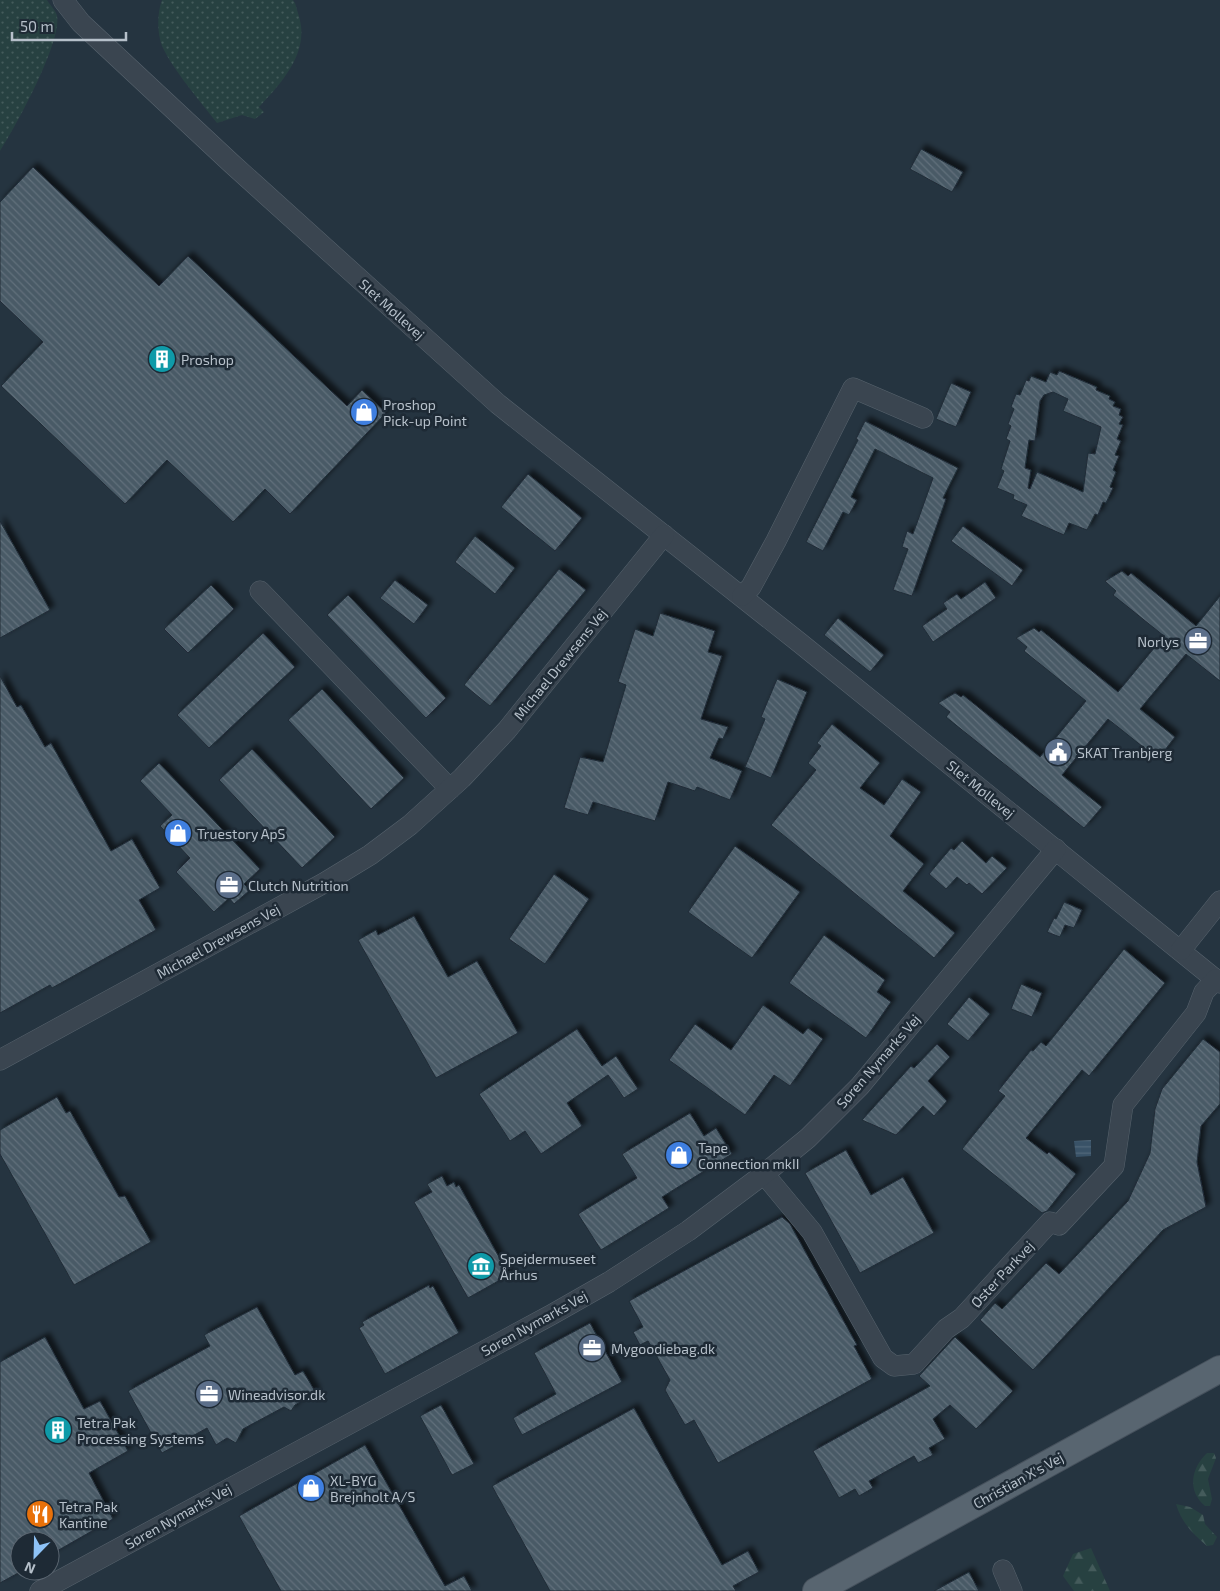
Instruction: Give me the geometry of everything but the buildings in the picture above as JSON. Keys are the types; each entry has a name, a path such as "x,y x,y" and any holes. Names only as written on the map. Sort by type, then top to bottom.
{"main road":[{"name":"Christian X's Vej","path":"816,1591 1220,1369"},
{"name":"Christian X's Vej","path":"851,1591 1220,1388"}],"street":[{"name":"Slet Møllevej","path":"63,0 80,23 231,163 498,404 742,596 1218,981"},
{"path":"742,596 751,586 776,541 853,388 922,418"},
{"name":"Michael Drewsens Vej","path":"0,1060 324,883 370,855 410,824 462,778 506,730 664,534"},
{"path":"260,591 450,789"},
{"name":"Søren Nymarks Vej","path":"40,1591 609,1282 688,1231 764,1174 808,1138 860,1086 1056,849"},
{"path":"1181,950 1220,901"},
{"name":"Øster Parkvej","path":"764,1174 812,1232 882,1358 894,1366 914,1364 946,1329 962,1318 1050,1222 1059,1225 1114,1166 1123,1105 1196,1013 1204,992 1218,981"},
{"path":"1003,1570 1012,1591"}],"green space":[{"path":"0,0 47,0 57,16 57,28 36,85 0,151"},
{"path":"162,0 293,0 301,26 299,49 289,71 259,107 264,112 255,119 242,115 217,123 180,75 162,46 158,23"},
{"path":"1207,1453 1214,1453 1216,1458 1208,1479 1212,1499 1210,1506 1205,1506 1195,1494 1193,1480 1197,1466"},
{"path":"1176,1504 1190,1507 1203,1515 1205,1524 1217,1537 1213,1545 1207,1546 1192,1532 1184,1522"},
{"path":"1091,1548 1110,1591 1074,1591 1063,1576 1073,1554"}],"water":[{"path":"1091,1140 1091,1156 1076,1157 1074,1141"}],"place":[{"name":"Proshop","path":"162,359"},
{"name":"Proshop Pick-up Point","path":"364,412"},
{"name":"Norlys","path":"1198,641"},
{"name":"SKAT Tranbjerg","path":"1058,752"},
{"name":"Truestory ApS","path":"178,833"},
{"name":"Clutch Nutrition","path":"229,885"},
{"name":"Tape Connection mkII","path":"679,1155"},
{"name":"Spejdermuseet Århus","path":"481,1266"},
{"name":"Mygoodiebag.dk","path":"592,1348"},
{"name":"Wineadvisor.dk","path":"209,1394"},
{"name":"Tetra Pak Processing Systems","path":"58,1430"},
{"name":"XL-BYG Brejnholt A/S","path":"311,1488"},
{"name":"Tetra Pak Kantine","path":"40,1514"}]}
